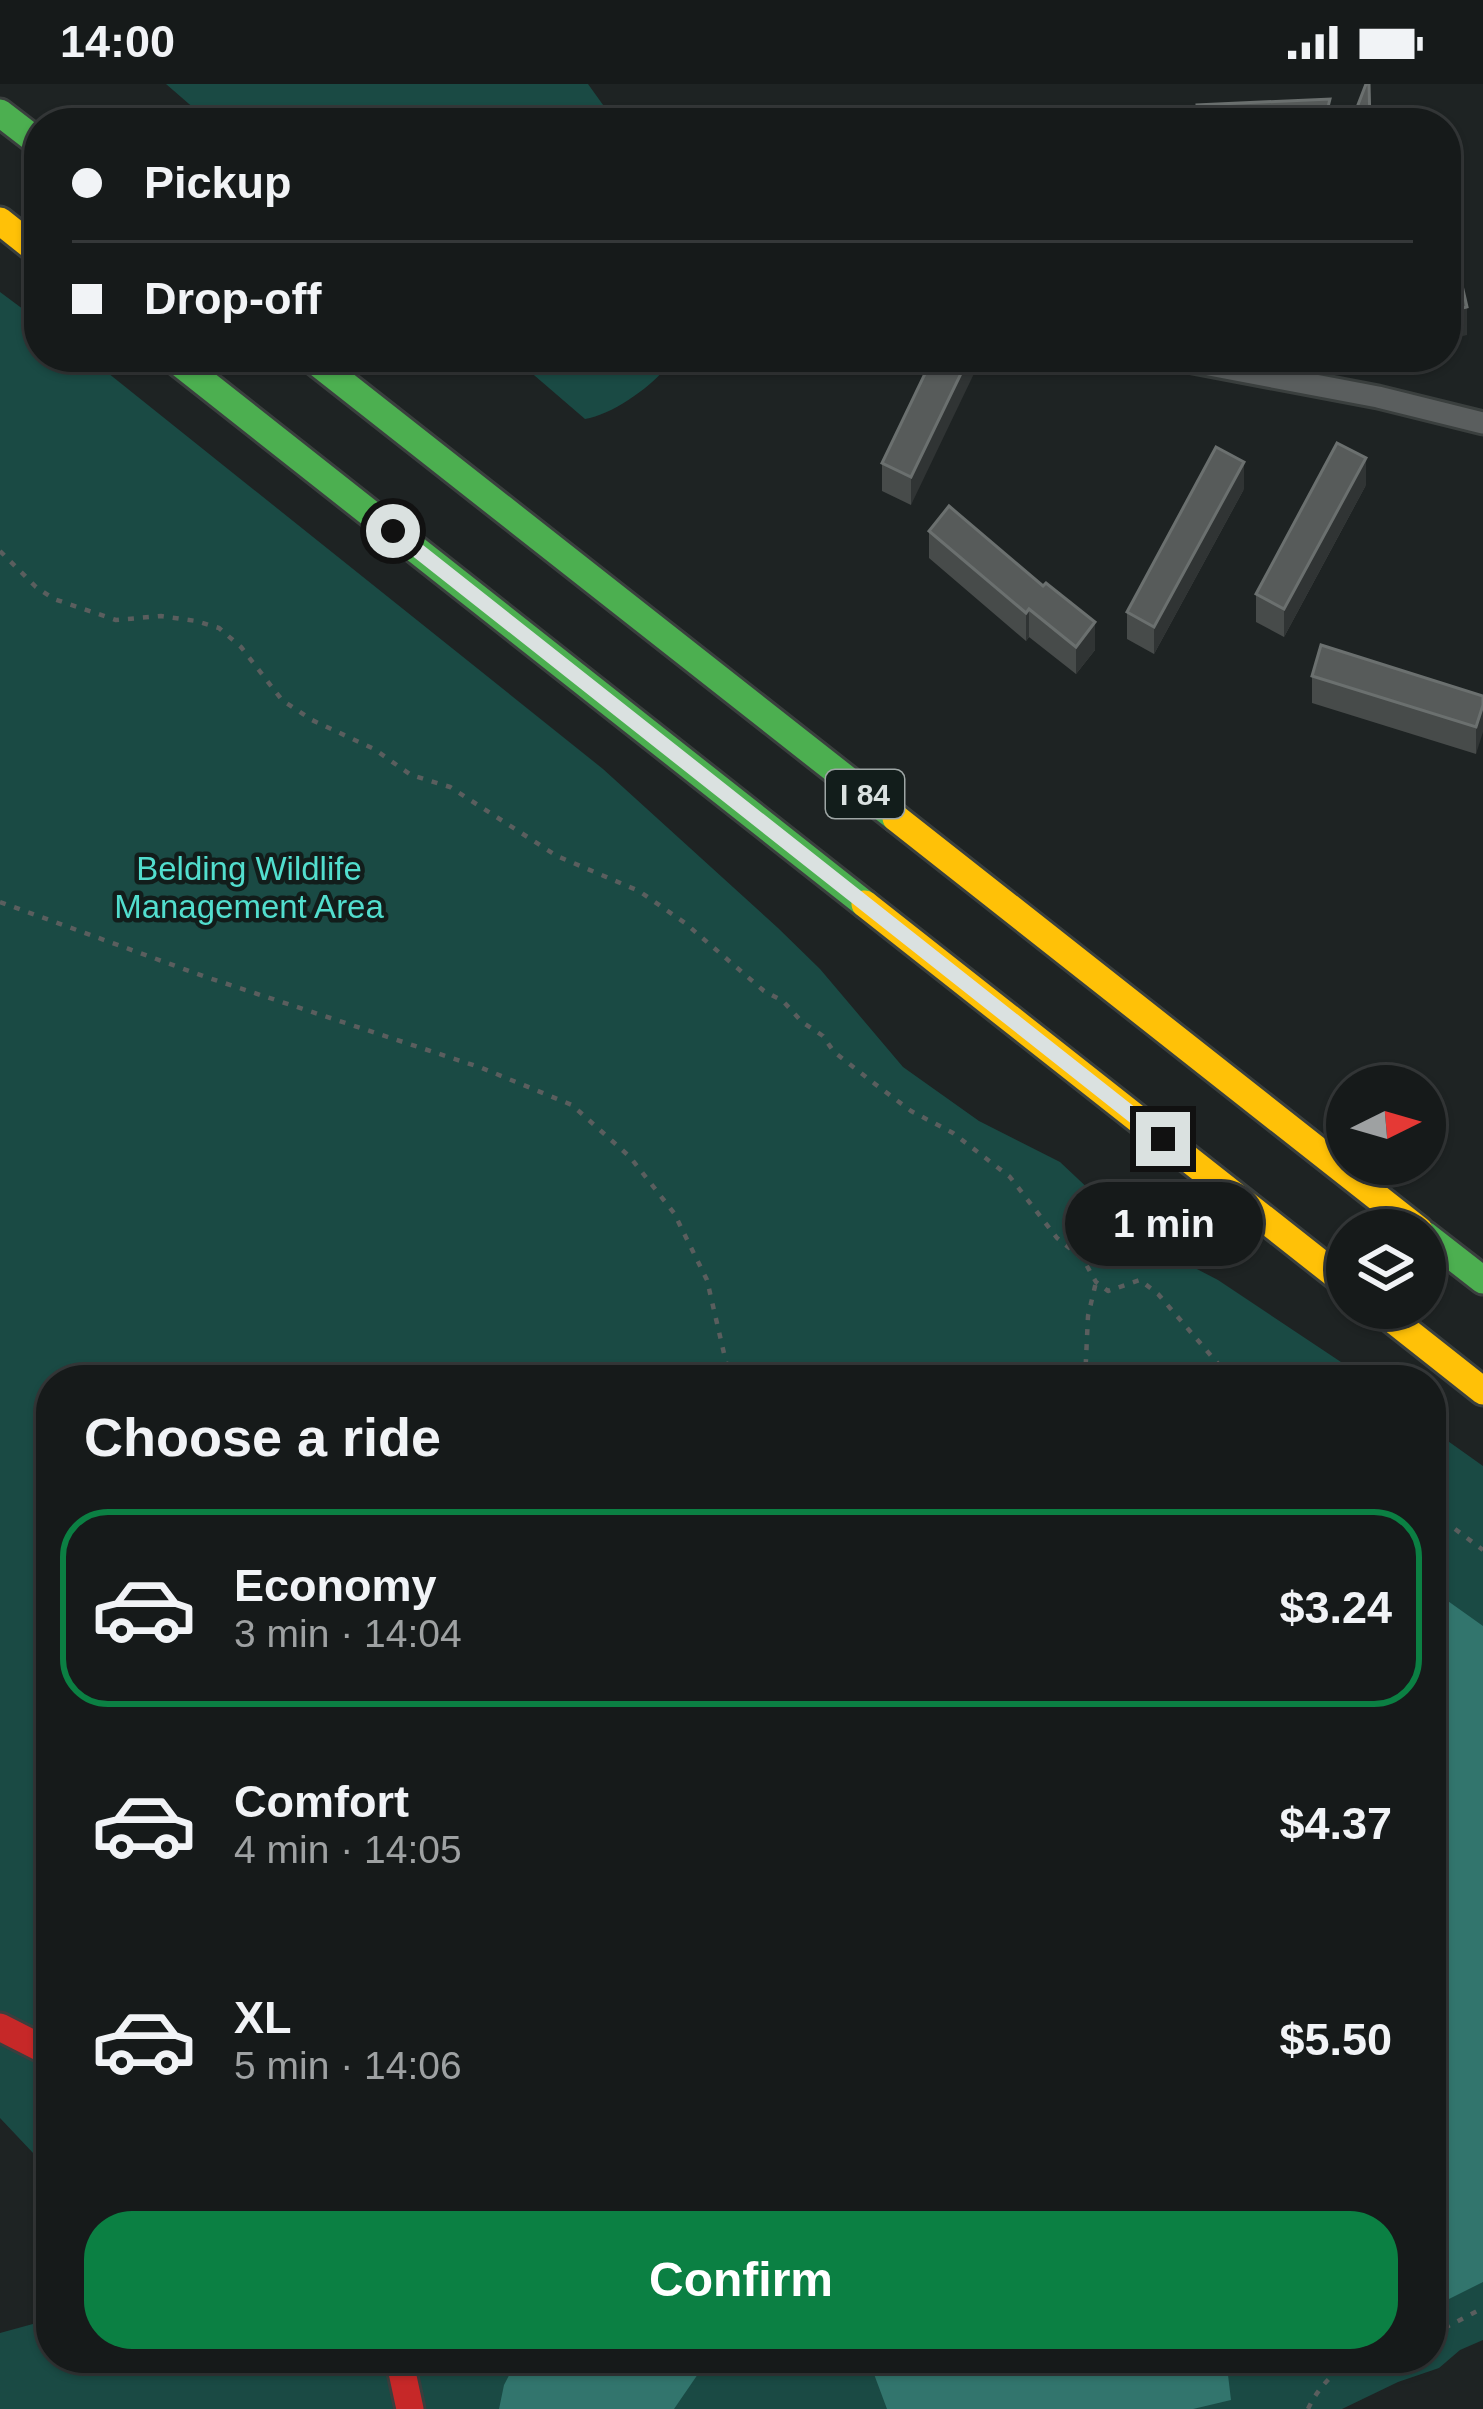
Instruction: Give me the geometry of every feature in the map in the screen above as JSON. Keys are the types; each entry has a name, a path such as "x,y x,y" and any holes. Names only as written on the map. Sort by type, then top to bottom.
{"main road":[{"path":"0,113 24,131"},
{"path":"0,221 24,240"},
{"name":"I 84","path":"191,372 1326,1267"},
{"name":"I 84","path":"329,372 1393,1209"},
{"name":"I 84","path":"1446,1251 1483,1280"},
{"path":"1405,1329 1483,1391"},
{"path":"0,2027 36,2046"},
{"path":"402,2373 410,2409"}],"street":[{"path":"1246,372 1483,423"}],"path":[{"path":"0,550 54,599 116,620 161,616 219,628 242,647 282,700 312,720 374,749 411,775 450,787 557,856 639,891 783,1001 834,1052 875,1084 911,1111 953,1133 1010,1177 1108,1292 1140,1280 1219,1365"},
{"path":"0,902 203,976 482,1068 572,1105 630,1157 674,1213 707,1280 727,1365"},
{"path":"1085,1365 1096,1282"},
{"path":"1446,1522 1483,1550"},
{"path":"1446,2327 1483,2308"},
{"path":"1308,2409 1317,2391 1336,2373"}],"green space":[{"path":"166,84 588,84 605,108 194,108"},
{"name":"Belding Wildlife Management Area","path":"0,292 24,310 24,372 107,372 603,769 820,969 903,1067 979,1121 1060,1162 1145,1242 1218,1280 1346,1365 36,1365 36,2156 0,2118"},
{"path":"530,372 662,372 628,400 585,419"},
{"path":"1446,1440 1483,1466 1483,2340 1446,2362"},
{"path":"36,2323 36,2373 1424,2373 1342,2409 0,2409 0,2333"}],"shaded area":[{"path":"1446,1600 1483,1626 1483,2282 1446,2300"},
{"path":"510,2373 699,2373 674,2409 499,2409"},
{"path":"874,2373 1228,2373 1231,2400 1193,2409 887,2409"}],"building":[{"path":"1366,84 1369,84 1370,108 1357,108"},
{"path":"1330,99 1328,108 1197,105"},
{"path":"926,372 962,372 911,477 882,463"},
{"path":"1337,443 1366,458 1284,609 1256,594"},
{"path":"1216,447 1244,462 1154,627 1127,612"},
{"path":"949,506 1043,586 1046,583 1095,622 1076,647 1029,609 1026,613 929,531"},
{"path":"1321,645 1483,696 1476,727 1312,676"}],"traffic: fast":[{"path":"0,113 24,131"},
{"path":"191,372 865,904"},
{"path":"329,372 896,818"},
{"path":"1446,1251 1483,1280"}],"traffic: slow":[{"path":"0,221 24,240"},
{"path":"896,818 1392,1209"},
{"path":"865,904 1326,1267"},
{"path":"1405,1329 1483,1391"}],"traffic: jam":[{"path":"0,2027 36,2045"},
{"path":"402,2373 410,2409"}],"route":[{"path":"393,531 1163,1139"}]}
